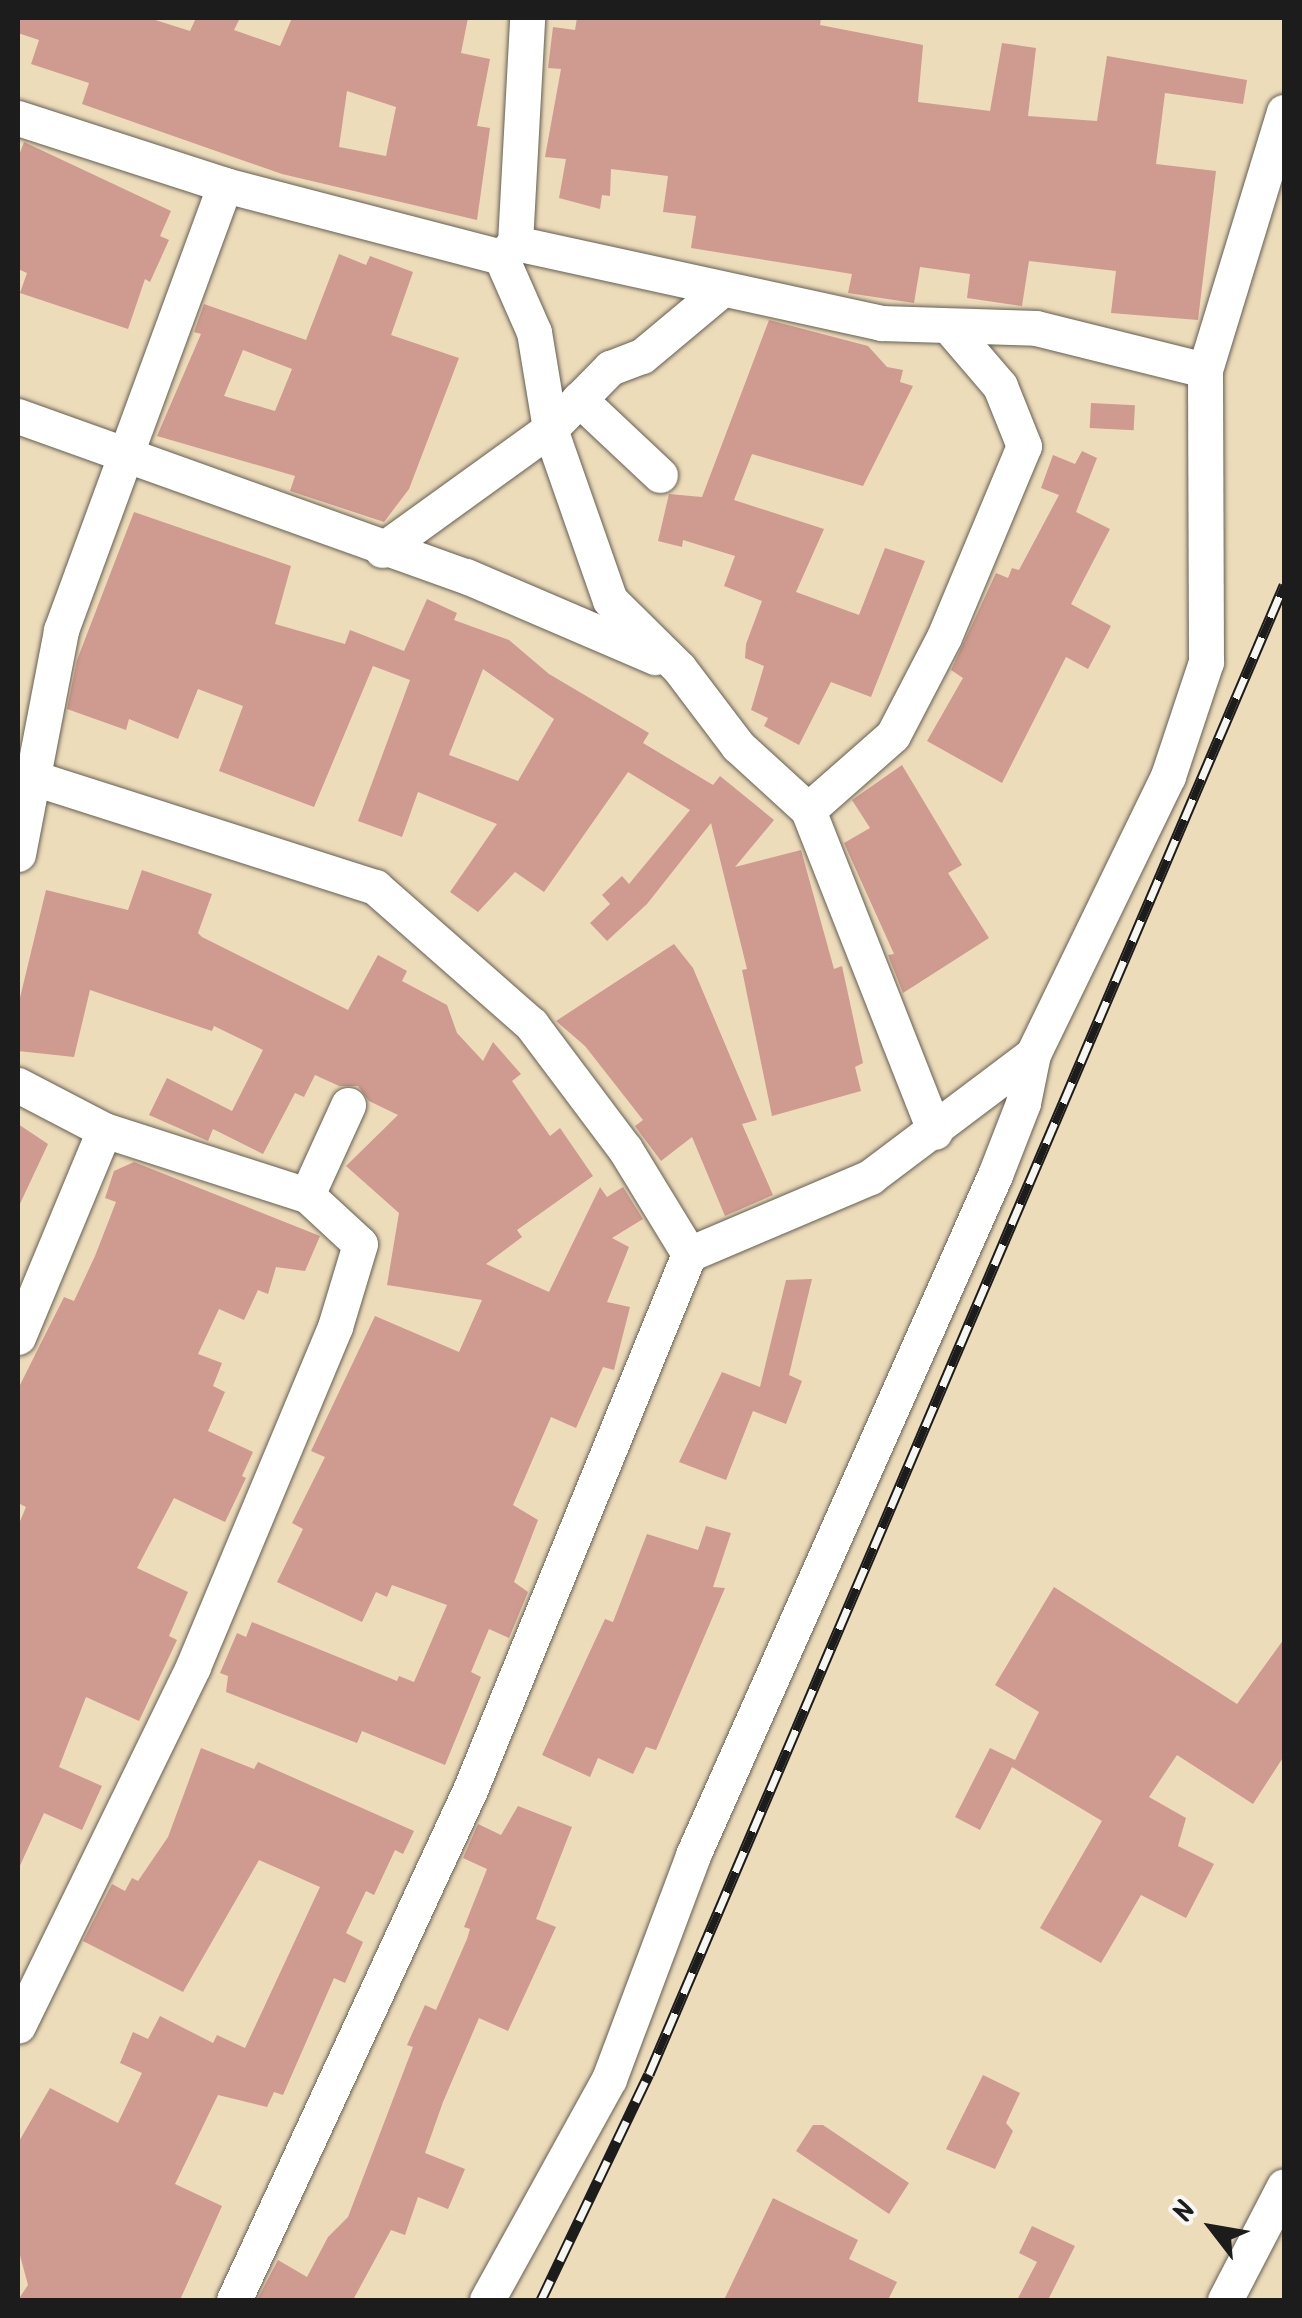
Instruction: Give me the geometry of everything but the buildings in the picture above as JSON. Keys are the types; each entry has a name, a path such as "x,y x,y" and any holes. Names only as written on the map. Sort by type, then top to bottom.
{"street":[{"path":"527,18 508,250 534,332 550,429 610,600 679,668 738,746 808,810 934,1132"},
{"path":"487,2300 609,2080 693,1854 996,1175 1024,1103 1033,1054 1168,776 1206,662 1205,370 1284,112"},
{"path":"18,118 226,185 508,250 882,323 952,330 1036,328 1205,370"},
{"path":"18,854 26,776 61,630 226,185"},
{"path":"382,550 550,429 610,368 642,356 722,290"},
{"path":"808,810 893,735 944,638 1024,446 1000,386 952,330"},
{"path":"579,399 660,475"},
{"path":"18,416 382,550 484,583 679,668"},
{"path":"26,776 375,887 531,1024 625,1148 690,1254"},
{"path":"234,2300 470,1790 690,1254 870,1178 1033,1054"},
{"path":"18,1085 104,1130 307,1195 334,1213 360,1244 335,1327 194,1667 18,2026"},
{"path":"307,1195 348,1105"},
{"path":"18,1336 104,1130"},
{"path":"1225,2300 1284,2186"}],"railway":[{"path":"541,2300 649,2074 1284,585"}]}
